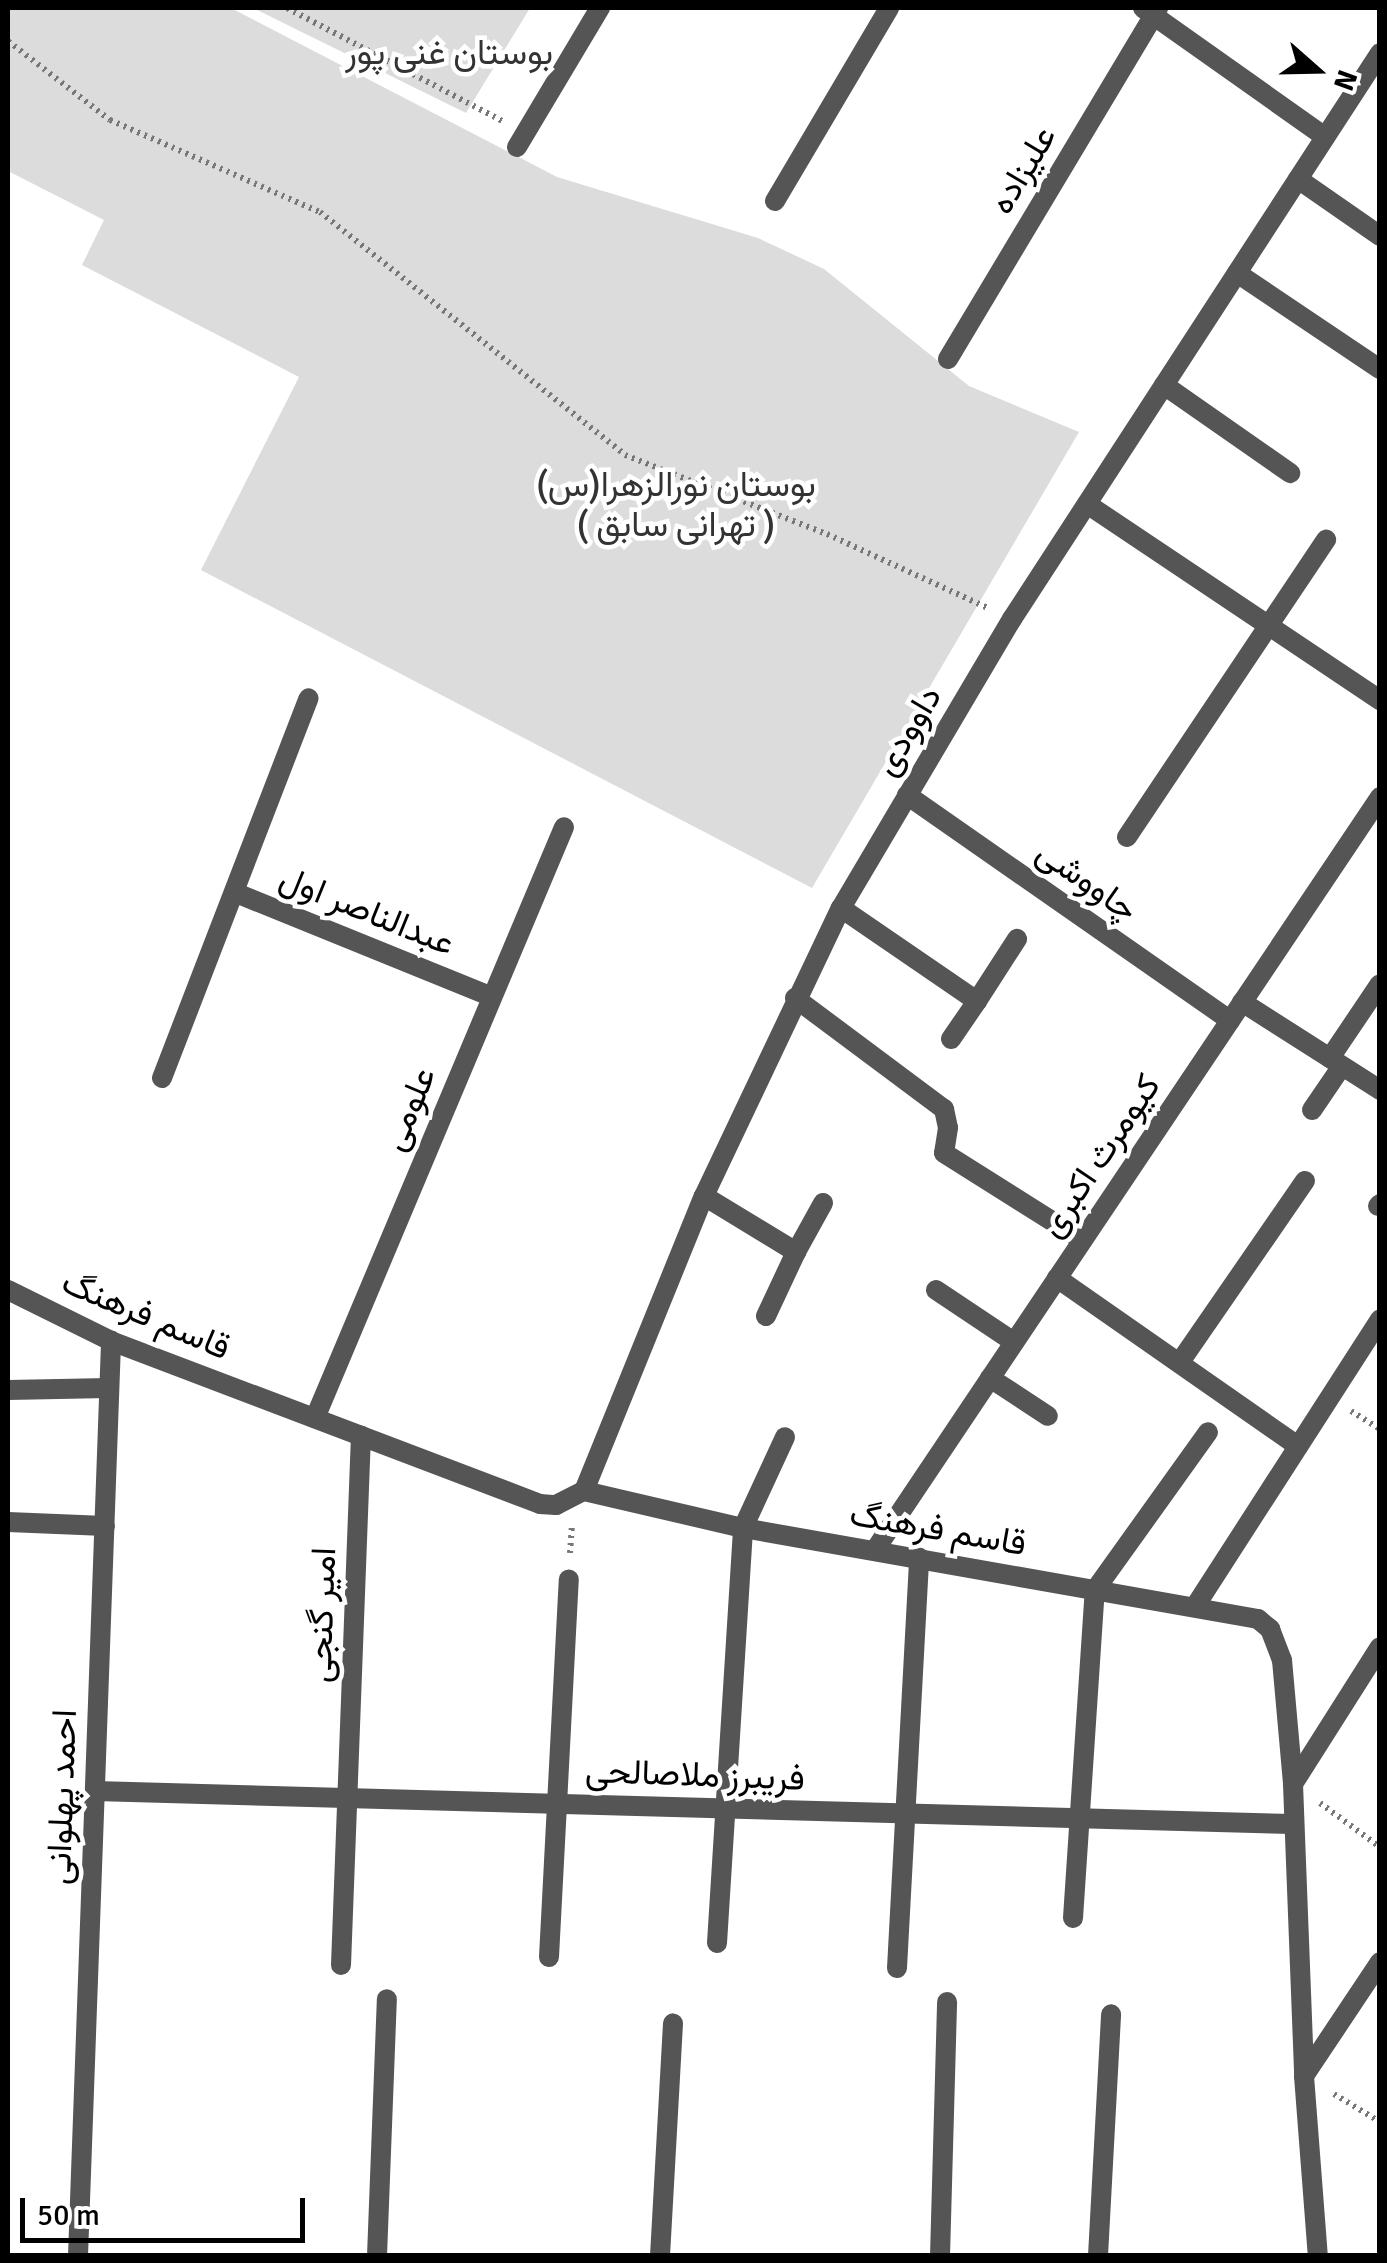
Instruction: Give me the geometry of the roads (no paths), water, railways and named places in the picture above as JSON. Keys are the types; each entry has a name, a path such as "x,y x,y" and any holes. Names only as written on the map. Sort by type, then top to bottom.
{"street":[{"path":"520,140 600,8"},
{"path":"775,201 889,8"},
{"path":"1151,10 1325,136"},
{"name":"علیزاده","path":"948,358 1151,10"},
{"name":"داوودی","path":"578,1495 704,1196 794,998 841,908 1012,619 1325,136 1377,64"},
{"path":"1298,179 1380,236"},
{"path":"1237,273 1380,370"},
{"path":"1164,385 1290,472"},
{"path":"1088,504 1380,700"},
{"path":"1127,837 1326,540"},
{"path":"236,893 309,698"},
{"name":"چاووشی","path":"907,795 1230,1020"},
{"name":"کیومرث اکبری","path":"874,1550 1242,1002 1375,812"},
{"name":"علومی","path":"315,1418 564,827"},
{"name":"عبدالناصر اول","path":"162,1078 236,893 492,997"},
{"path":"841,908 976,1000"},
{"path":"951,1040 1017,939"},
{"path":"1312,1110 1380,984"},
{"path":"794,998 944,1109 944,1154 1082,1240"},
{"path":"1242,1002 1380,1090"},
{"path":"1180,1362 1305,1182"},
{"path":"704,1196 796,1252"},
{"path":"766,1316 824,1203"},
{"path":"1057,1278 1180,1362 1303,1438"},
{"name":"قاسم فرهنگ","path":"8,1290 111,1340 540,1504 578,1495 1258,1619 1279,1644 1293,1784 1304,2076 1318,2256"},
{"path":"936,1290 1014,1342"},
{"path":"1196,1606 1380,1319"},
{"name":"احمد پهلوانی","path":"78,2256 111,1340"},
{"path":"990,1378 1048,1416"},
{"path":"8,1390 109,1388"},
{"path":"1073,1918 1096,1590 1208,1432"},
{"name":"امیر گنجی","path":"341,1965 361,1435"},
{"path":"717,1944 743,1528 785,1437"},
{"path":"8,1522 105,1526"},
{"path":"896,1968 919,1558"},
{"path":"549,1956 568,1580"},
{"path":"1293,1784 1380,1647"},
{"name":"فریبرز ملاصالحی","path":"95,1791 1294,1824"},
{"path":"1304,2076 1380,1962"},
{"path":"377,2256 387,1998"},
{"path":"940,2256 947,2002"},
{"path":"1098,2256 1111,2014"},
{"path":"660,2256 673,2023"}],"park label":[{"name":"بوستان غنی پور","path":"449,53"},
{"name":"بوستان نورالزهرا(س) ( تهرانی سابق )","path":"676,505"}]}
